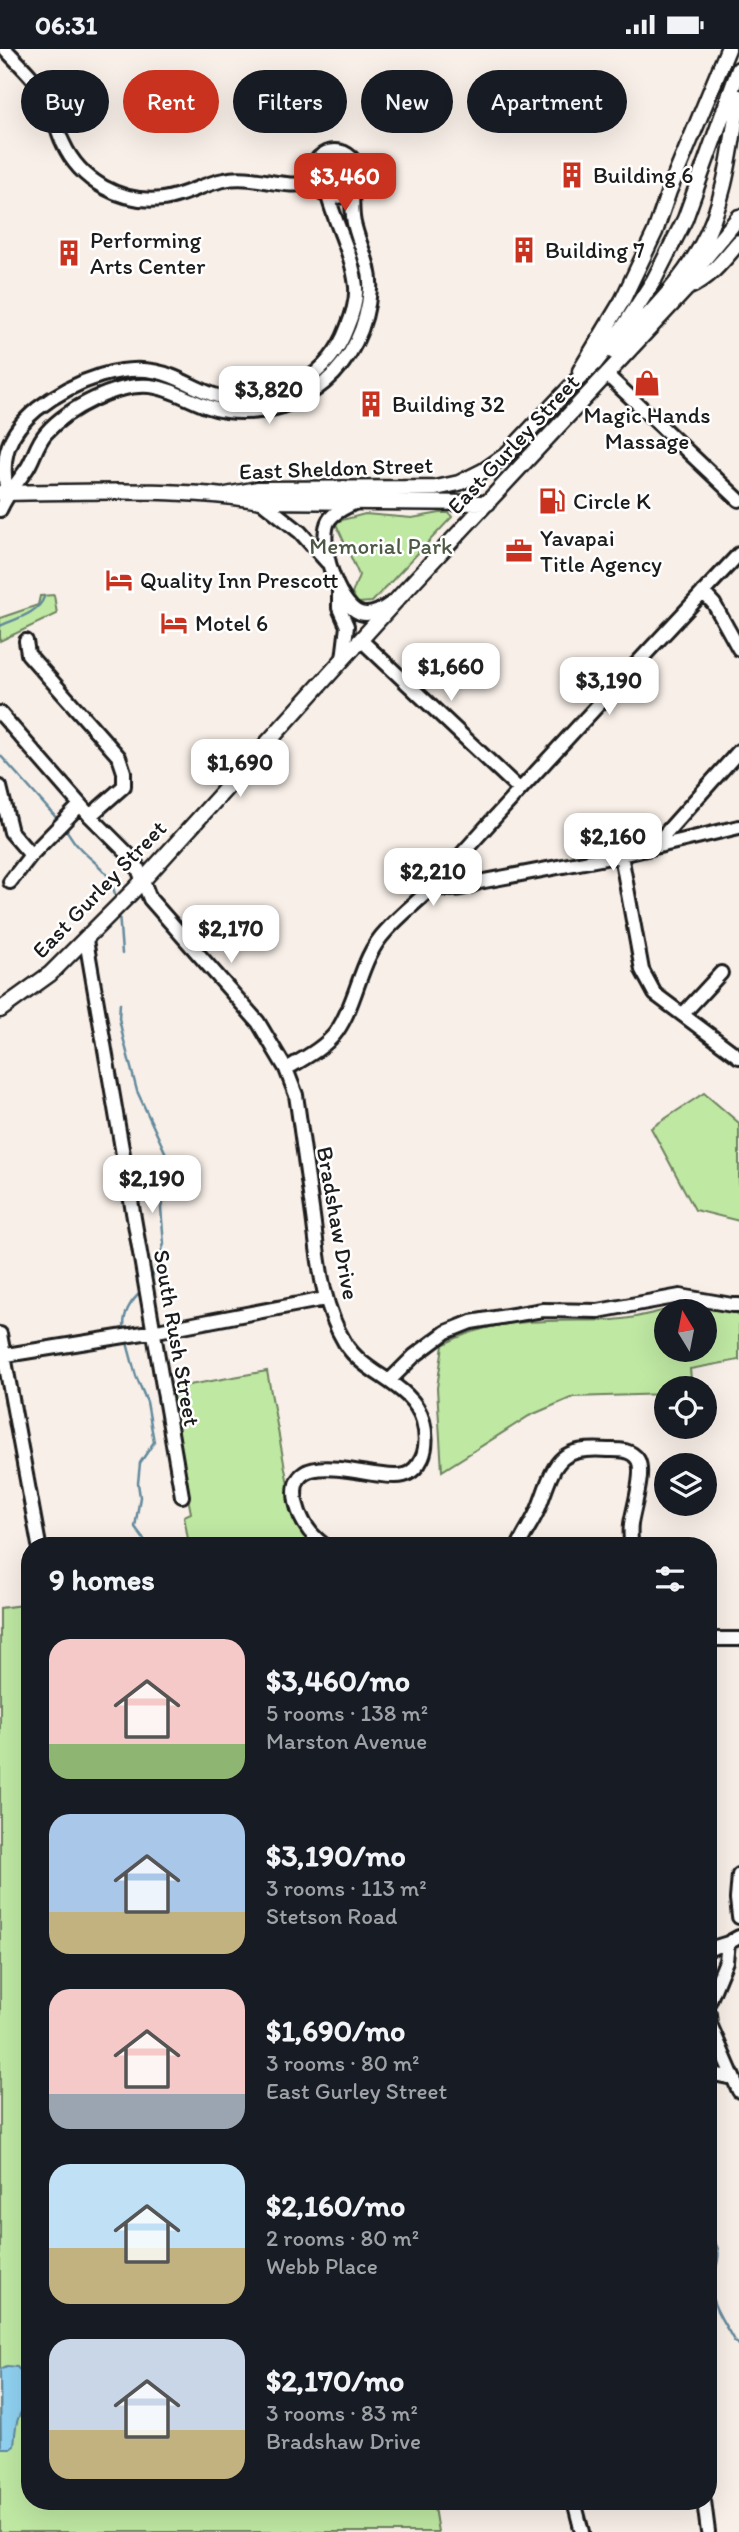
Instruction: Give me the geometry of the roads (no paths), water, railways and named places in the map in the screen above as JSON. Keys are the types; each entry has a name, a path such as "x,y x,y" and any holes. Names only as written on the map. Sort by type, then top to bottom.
{"main road":[{"path":"576,381 622,301 655,232 669,191 728,49"},
{"path":"576,381 595,363 625,325 670,249 702,176 739,69"},
{"path":"582,403 598,370 677,283 701,247 727,175 739,97"},
{"path":"687,288 701,264 739,217"},
{"name":"East Gurley Street","path":"0,1010 50,974 142,882 402,594 687,288 712,273 739,242"},
{"name":"East Sheldon Street","path":"226,495 258,489 411,490 459,483 484,471 506,455 576,381"},
{"name":"East Sheldon Street","path":"3,493 226,495 261,501 488,503"}],"street":[{"path":"5,49 45,95 61,139 73,161 94,182 120,195 138,199 162,199 182,195 224,179 245,178 295,185 314,182"},
{"path":"0,510 3,470 7,449 14,433 28,417 68,389 118,372 150,371 169,375 213,395 233,399 258,399 288,391 310,378 329,361 342,341 351,317 356,290 353,265 327,196 317,188 312,175 317,161 329,152 337,151 351,157 358,177 352,190 354,224 366,261 370,287 360,332 352,351 338,370 311,394 285,405 258,411 225,411 200,404 173,391 149,386 124,388 82,404 61,418 45,434 33,452 28,468 3,493"},
{"path":"327,196 341,197 352,190"},
{"path":"607,375 739,500"},
{"path":"261,501 300,532 330,565"},
{"path":"356,502 335,513 328,522 325,541 339,592 348,605 359,613 371,614 402,594"},
{"path":"286,1069 312,1053 336,1033 349,1009 369,954 384,932 434,885 519,789 739,554"},
{"path":"339,592 339,608 347,625 343,659"},
{"path":"703,592 714,604 739,649"},
{"path":"361,640 519,789"},
{"path":"26,641 28,654 118,757 124,772 124,786 90,816"},
{"name":"Bradshaw Drive","path":"1,718 135,861 150,899 258,1022 286,1069 296,1095 325,1299 346,1344 361,1362 389,1381 414,1404 423,1421 425,1451 418,1466 404,1475 382,1476 326,1467 310,1470 299,1479 295,1494 298,1512 306,1529 315,1537"},
{"path":"655,845 739,751"},
{"path":"0,787 11,832 31,855"},
{"path":"10,882 31,855 80,805"},
{"path":"434,885 445,890 469,886 621,855 739,827"},
{"path":"621,855 642,970 655,994 684,1013 739,1057"},
{"path":"456,858 479,882"},
{"name":"South Rush Street","path":"86,940 182,1496"},
{"path":"684,1013 721,973"},
{"path":"389,1381 414,1356 446,1332 471,1322 543,1310 598,1311 680,1296 739,1305"},
{"path":"2,1356 325,1299"},
{"path":"0,1334 36,1537"},
{"path":"523,1537 539,1508 556,1464 567,1454 586,1448 628,1451 638,1459 641,1471 630,1527 631,1537"},
{"path":"717,1639 739,1639"},
{"path":"739,1875 739,1917"},
{"path":"717,1983 734,1940"},
{"path":"717,2040 739,2091"},
{"path":"717,2075 733,2078"},
{"path":"575,2510 580,2531"},
{"path":"706,2510 708,2532"}],"water":[{"path":"7,2366 17,2367 21,2372 21,2412 14,2445 10,2448 1,2448 0,2369"}],"waterway":[{"path":"0,626 32,611 44,597"},
{"path":"0,755 60,822"},
{"path":"64,827 75,843 106,874 116,899"},
{"path":"119,912 122,954"},
{"path":"120,1003 119,1018 137,1091 172,1167 161,1208 164,1244 150,1283"},
{"path":"125,1333 124,1320 128,1309 143,1290"},
{"path":"126,1339 136,1376 147,1402 154,1442 140,1463 140,1497 135,1527 142,1537"},
{"path":"717,2248 717,2262"},
{"path":"717,2311 739,2345"}],"place":[{"name":"Building 6","path":"572,175"},
{"name":"Building 7","path":"524,250"},
{"name":"Performing Arts Center","path":"69,253"},
{"name":"Magic Hands Massage","path":"647,383"},
{"name":"Building 32","path":"371,404"},
{"name":"Circle K","path":"552,501"},
{"name":"Yavapai Title Agency","path":"519,551"},
{"name":"Quality Inn Prescott","path":"119,580"},
{"name":"Motel 6","path":"174,623"}],"park label":[{"name":"Memorial Park","path":"381,546"}]}
